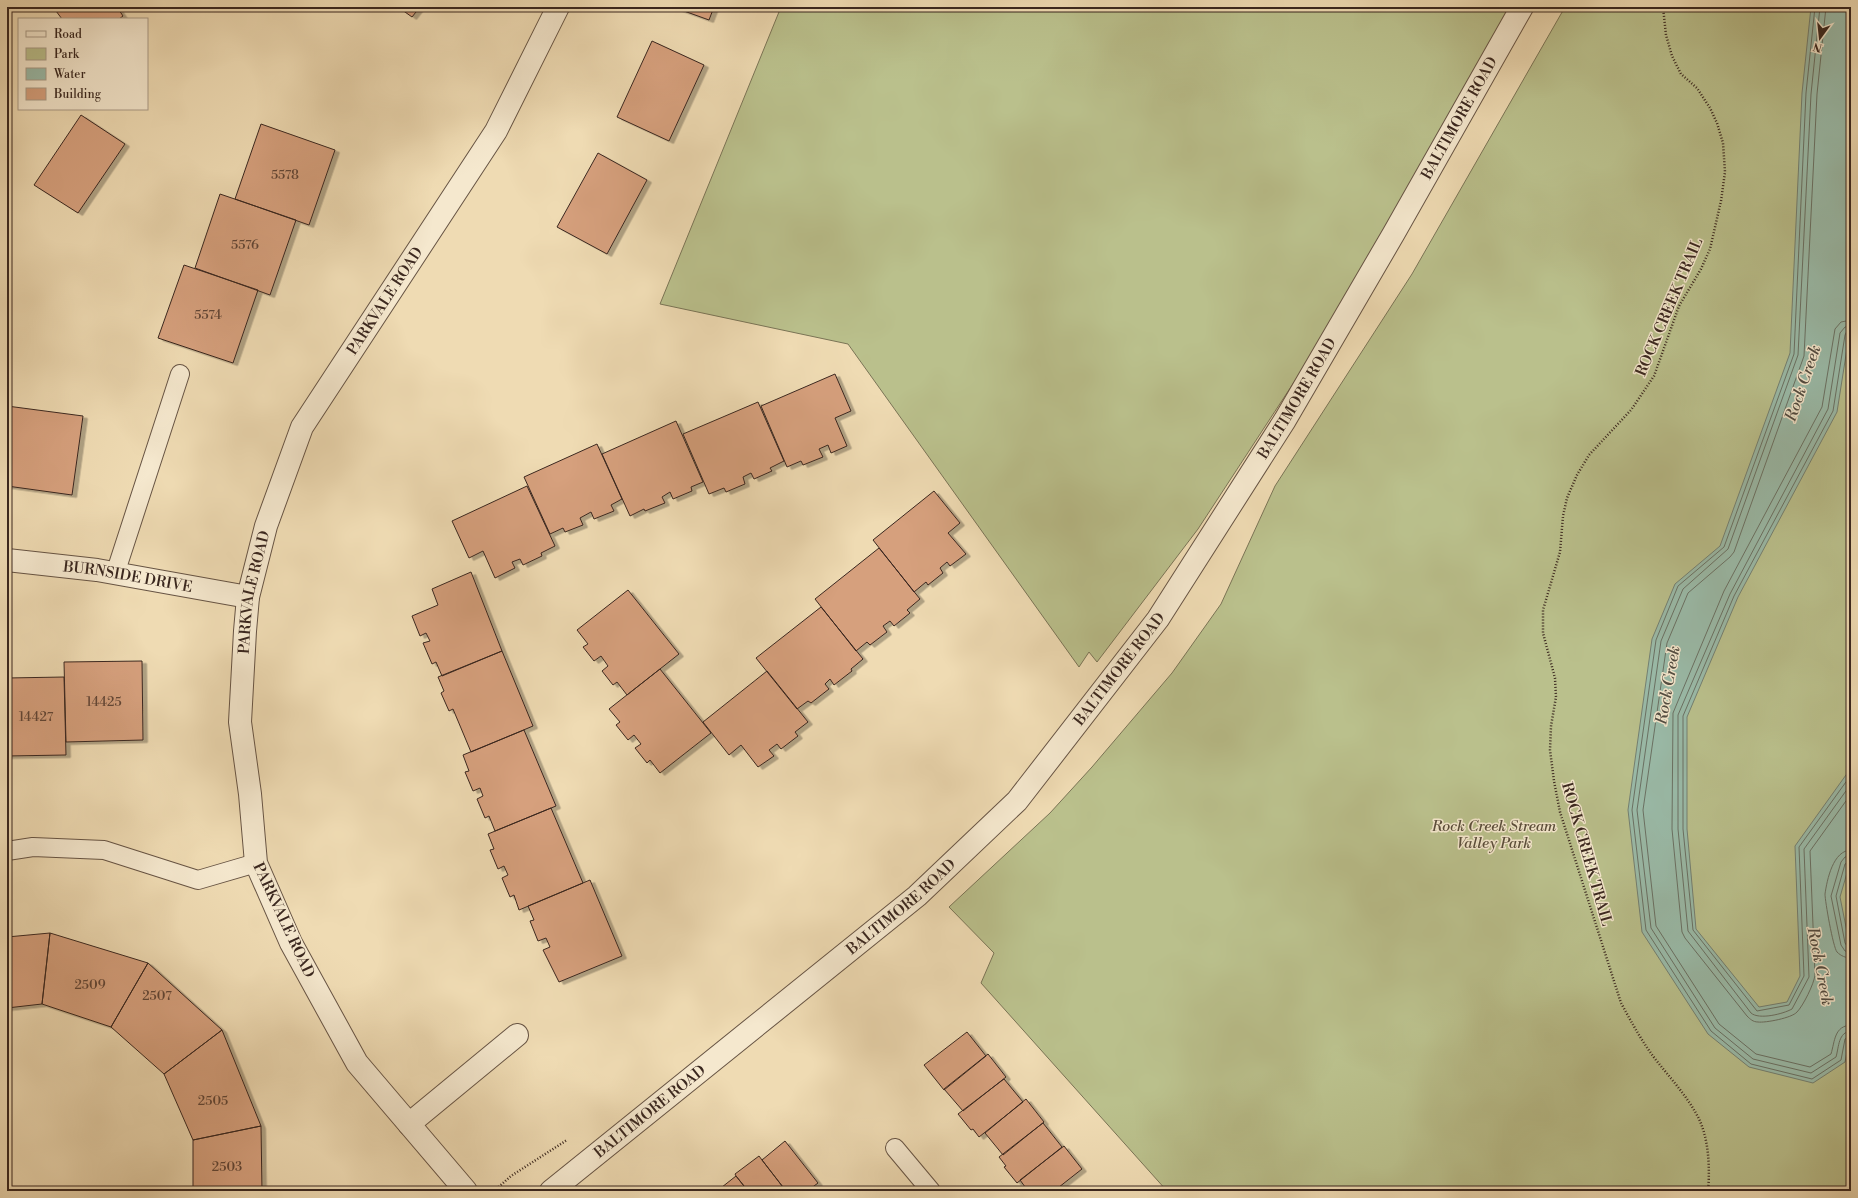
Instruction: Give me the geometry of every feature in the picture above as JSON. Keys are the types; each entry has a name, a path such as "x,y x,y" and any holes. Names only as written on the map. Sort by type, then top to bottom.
{"street":[{"name":"PARKVALE ROAD","path":"466,1191 357,1063 291,943 256,863 250,794 240,722 248,597 266,526 302,427 496,131 558,7"},
{"name":"BALTIMORE ROAD","path":"551,1191 917,896 1017,801 1158,619 1285,420 1394,233 1522,7"},
{"name":"BURNSIDE DRIVE","path":"7,560 115,574 248,597"},
{"path":"409,1124 517,1035"}],"lane":[{"path":"115,574 180,374"},
{"path":"7,852 33,847 104,850 198,880 256,863"},
{"path":"895,1148 929,1191"}],"path":[{"name":"ROCK CREEK TRAIL","path":"1663,7 1666,35 1672,56 1681,74 1697,88 1710,108 1717,123 1723,143 1725,172 1721,201 1714,226 1710,249 1701,269 1679,306 1654,376 1631,410 1589,456 1574,481 1562,516 1560,552 1543,610 1543,633 1555,678 1556,697 1551,726 1550,750 1560,812 1621,1003 1637,1032 1656,1059 1677,1084 1699,1120 1708,1159 1708,1191"},
{"path":"494,1191 511,1176 571,1137"}],"green space":[{"path":"781,7 1515,7 1334,321 1198,529 1097,662 1089,652 1079,667 848,344 660,304"},
{"name":"Rock Creek Stream Valley Park","path":"1565,7 1851,7 1851,1191 1167,1191 981,983 994,953 949,907 1050,813 1092,767 1172,673 1221,604 1275,486 1412,274"}],"water":[{"name":"Rock Creek","path":"1811,7 1851,7 1851,323 1837,412 1738,597 1687,717 1687,829 1696,929 1759,1007 1787,1002 1800,976 1795,846 1851,768 1851,859 1840,897 1851,952 1851,1031 1845,1062 1813,1083 1749,1067 1708,1034 1642,932 1628,810 1652,639 1675,584 1720,546 1790,353 1802,93"}],"building":[{"path":"53,7 117,7 123,16 120,18 61,18"},
{"path":"398,7 420,7 412,17"},
{"path":"673,7 714,7 709,20"},
{"path":"652,41 704,65 669,141 617,117"},
{"path":"81,115 125,144 78,213 34,185"},
{"path":"261,124 335,150 309,225 235,199"},
{"path":"598,153 647,180 607,254 557,227"},
{"path":"220,194 296,220 270,295 195,268"},
{"path":"184,265 258,290 233,363 158,338"},
{"path":"835,374 851,411 835,418 847,446 831,453 828,445 819,449 823,457 803,465 801,461 787,467 761,406"},
{"path":"758,402 784,461 770,468 772,471 754,479 751,473 743,477 745,484 726,492 724,488 709,494 683,434"},
{"path":"7,406 83,416 72,495 7,486"},
{"path":"676,421 703,482 691,487 692,491 673,499 670,492 662,497 665,503 645,511 644,509 630,516 602,454"},
{"path":"597,444 622,499 611,505 614,511 594,519 591,512 580,518 583,525 565,532 563,528 550,534 524,477"},
{"path":"527,486 555,546 541,553 542,556 523,565 520,559 512,562 515,568 495,578 483,551 469,558 452,521"},
{"path":"934,491 960,523 948,533 966,554 950,566 947,562 940,568 943,573 928,585 926,582 914,592 873,540"},
{"path":"879,548 920,599 907,610 910,613 894,626 890,621 883,626 887,632 870,645 867,642 856,651 815,599"},
{"path":"471,572 502,651 442,676 436,662 432,664 423,643 430,641 426,633 420,636 412,616 438,605 432,589"},
{"path":"628,590 679,654 627,695 617,682 613,685 602,671 608,666 601,656 594,661 583,647 588,644 577,630"},
{"path":"821,607 863,659 851,669 852,671 834,685 830,679 825,684 829,689 811,703 808,701 797,709 756,658"},
{"path":"502,651 533,726 471,752 453,709 449,711 441,693 444,691 438,677"},
{"path":"142,661 143,740 66,742 64,662"},
{"path":"660,669 711,733 660,773 650,760 647,763 635,748 641,744 634,735 628,740 616,725 620,722 609,709"},
{"path":"767,671 808,722 795,732 798,736 781,749 777,744 769,750 774,756 758,767 741,745 729,755 703,722"},
{"path":"64,677 66,755 7,756 7,678"},
{"path":"524,730 556,806 495,831 489,816 485,818 477,799 483,796 480,788 473,791 465,772 469,771 463,755"},
{"path":"551,808 583,883 519,910 514,895 510,897 502,878 508,875 504,866 498,869 490,850 494,849 488,834"},
{"path":"590,880 622,956 559,982 543,950 550,947 546,938 538,941 530,921 534,920 528,906"},
{"path":"50,933 148,963 111,1027 42,1004"},
{"path":"50,933 42,1004 7,1008 7,937"},
{"path":"148,963 222,1030 164,1074 111,1027"},
{"path":"222,1030 261,1126 193,1140 164,1074"},
{"path":"967,1032 986,1056 944,1090 924,1065"},
{"path":"988,1054 1006,1077 963,1111 944,1089"},
{"path":"1004,1079 1023,1102 979,1137 958,1114"},
{"path":"1026,1099 1044,1122 1003,1155 985,1133"},
{"path":"1043,1123 1062,1147 1017,1183 1004,1167 1006,1166 999,1157"},
{"path":"261,1126 262,1191 193,1191 193,1140"},
{"path":"785,1141 818,1183 810,1189 811,1191 786,1191 762,1160"},
{"path":"1064,1146 1082,1169 1054,1191 1028,1191 1020,1180"},
{"path":"759,1156 786,1191 748,1191 736,1176 735,1174"},
{"path":"736,1176 748,1191 717,1191"}]}
